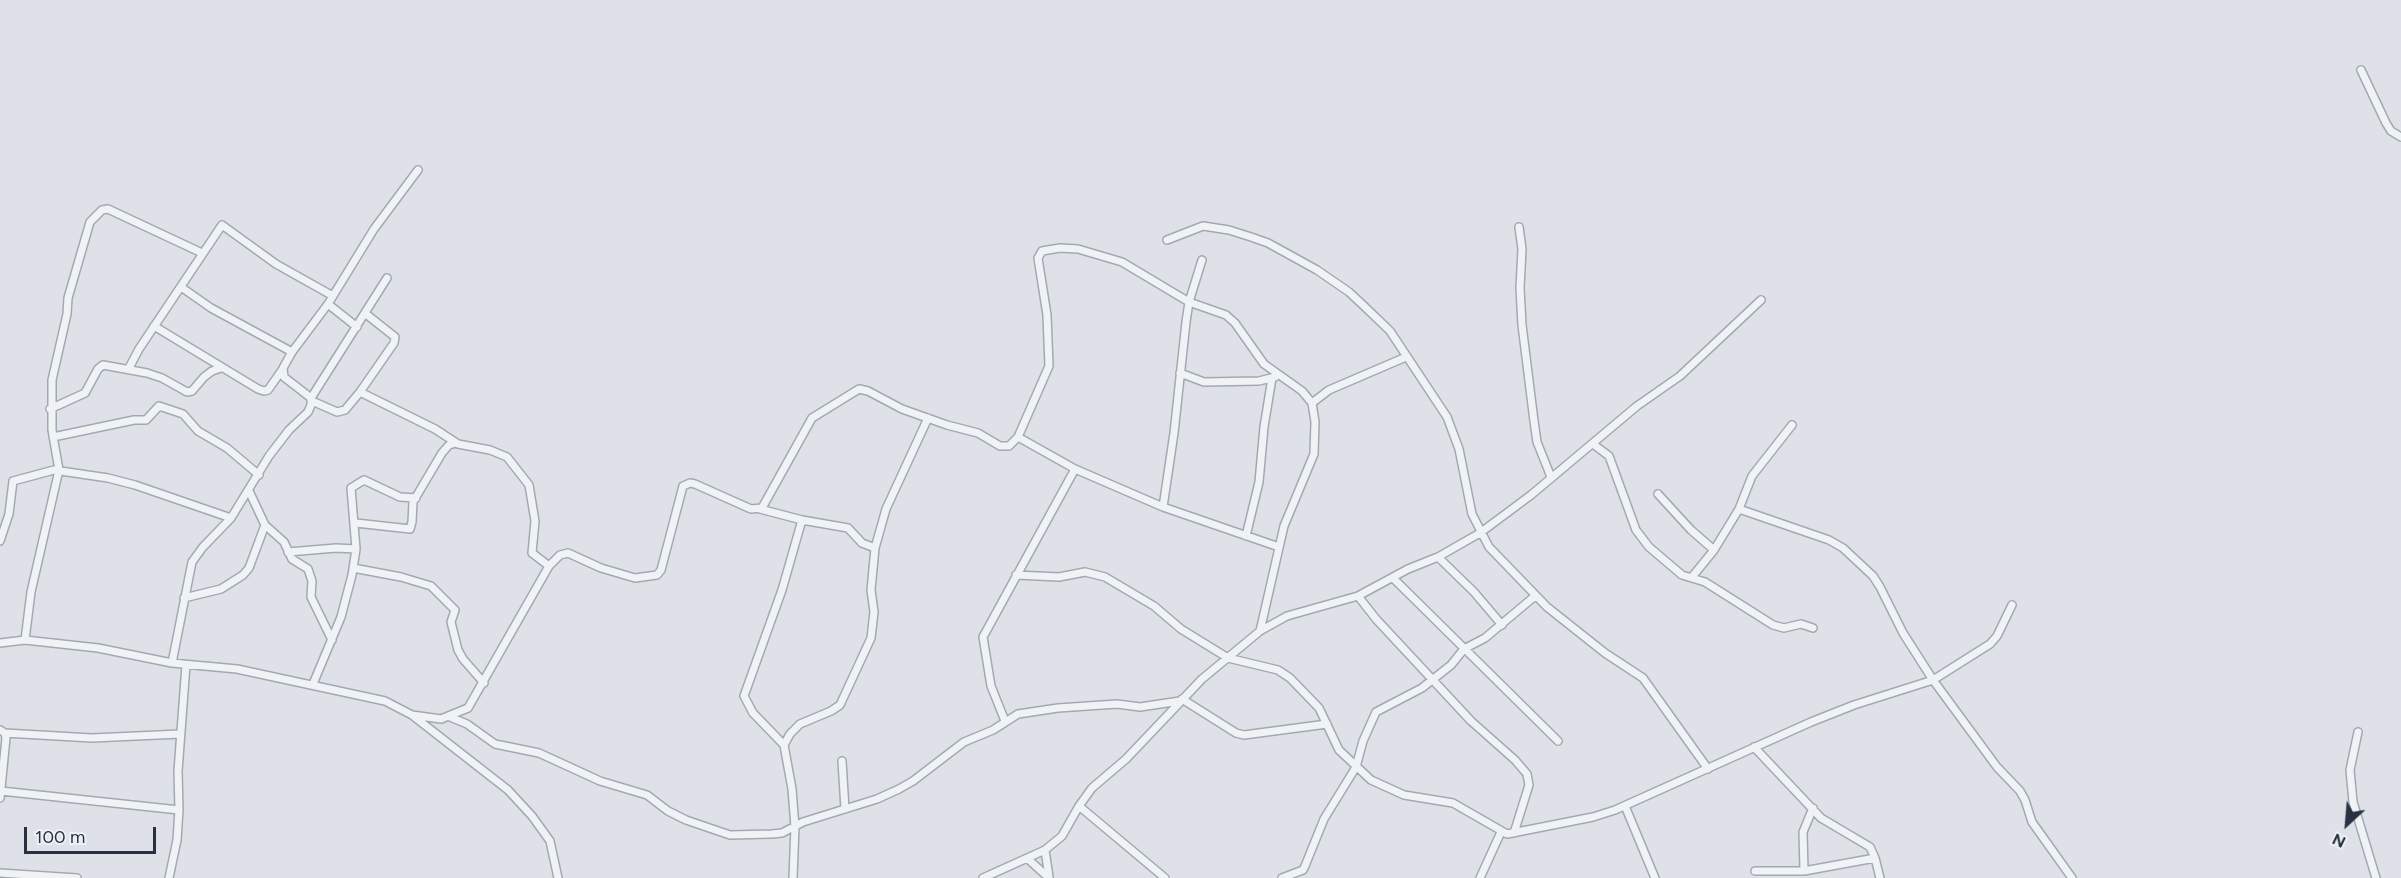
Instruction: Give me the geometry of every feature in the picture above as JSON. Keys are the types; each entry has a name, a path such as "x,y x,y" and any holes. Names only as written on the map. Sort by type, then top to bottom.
{"street":[{"path":"2361,70 2386,123 2391,131 2401,137"},
{"path":"154,326 221,368 264,391 268,390 292,352 328,304 369,236 418,170"},
{"path":"25,640 31,592 59,470 53,437 52,380 68,315 68,298 86,233 94,216 108,209 202,253"},
{"path":"129,368 154,326 222,225 276,264 333,296"},
{"path":"1167,240 1203,226 1229,230 1268,243 1317,270 1349,292 1390,332 1447,417 1454,432 1467,500 1489,547 1535,596 1605,653 1643,678 1708,769"},
{"path":"1519,227 1522,249 1520,288 1522,326 1534,422 1537,442 1551,477"},
{"path":"760,509 765,505 812,418 852,393 863,389 902,409 978,433 1004,447 1009,446 1018,437 1050,363 1047,315 1038,262 1042,251 1060,248 1099,254 1137,270 1189,302 1230,318 1276,377 1302,391 1312,403 1315,422 1314,454 1284,526 1260,631"},
{"path":"1163,507 1189,302 1202,260"},
{"path":"172,663 184,598 195,558 231,518 289,430 308,412 311,399 387,278"},
{"path":"181,287 211,308 292,352"},
{"path":"983,878 1045,850 1062,836 1092,788 1126,759 1181,700 1260,631 1287,616 1358,597 1438,557 1480,532 1638,406 1680,376 1761,300"},
{"path":"328,304 357,327"},
{"path":"284,368 284,376 311,399 340,413 360,392 395,340 395,337 366,314"},
{"path":"1312,403 1329,390 1406,357"},
{"path":"51,409 85,393 98,369 103,365 129,368 162,378 190,392 204,377 221,368"},
{"path":"1180,373 1204,382 1259,381 1276,377"},
{"path":"1246,536 1259,482 1264,427 1276,377"},
{"path":"360,392 435,429 456,443 503,455 526,480 534,511 532,553 549,566"},
{"path":"53,437 134,420 146,420 159,406 183,414 198,431 227,448 259,475"},
{"path":"784,745 790,734 800,724 840,705 871,638 874,612 871,590 875,548 886,509 928,418"},
{"path":"1692,578 1714,550 1739,509 1752,476 1792,425"},
{"path":"1018,437 1075,469 1163,507 1279,547"},
{"path":"356,523 410,529 416,498 442,453 449,445 456,443"},
{"path":"1593,444 1605,451 1613,463 1641,540 1682,575 1705,582 1773,625 1784,628 1801,624 1813,628"},
{"path":"1005,721 991,687 983,637 1075,469"},
{"path":"0,541 9,514 13,481 59,470 135,485 231,518"},
{"path":"313,684 341,617 353,568 356,523 351,490 362,480 400,497 416,498"},
{"path":"412,716 431,719 450,717 468,708 549,566 560,555 566,553 624,575 648,578 657,575 661,570 681,490 690,483 751,509 848,528 861,543 875,548"},
{"path":"249,491 265,525 280,538 292,559 308,569 312,581 312,597 332,640"},
{"path":"1658,494 1714,550"},
{"path":"1739,509 1780,525 1818,535 1843,548 1880,587 1900,628 1934,680 1997,767 2020,791 2029,817 2073,878"},
{"path":"793,878 795,827 792,789 784,745 753,713 744,696 782,590 802,520"},
{"path":"184,598 221,589 243,575 249,568 265,525"},
{"path":"288,552 314,548 356,549"},
{"path":"1438,557 1474,592 1502,625"},
{"path":"353,568 401,577 431,586 455,610 451,622 458,650 484,683"},
{"path":"1016,575 1059,577 1085,572 1099,575 1154,606 1181,629 1228,657 1278,670 1290,678 1318,708 1339,750 1371,780 1404,795 1464,807 1501,832 1514,833 1593,817 1625,806 1754,747 1854,705 1934,680 1990,644 2012,605"},
{"path":"1393,578 1558,741"},
{"path":"1282,878 1303,870 1324,819 1356,767 1363,741 1376,712 1410,696 1451,665 1464,649 1485,638 1535,596"},
{"path":"1358,597 1376,620 1471,721 1515,760 1527,774 1529,785 1514,833"},
{"path":"0,643 25,640 98,648 172,663 237,669 385,701 412,716 508,790 532,816 550,842 558,878"},
{"path":"169,878 177,840 180,734 186,665"},
{"path":"450,717 467,724 495,744 539,753 609,785 647,795 675,816 724,833 782,833 803,822 899,789 919,777 964,742 993,730 1018,714 1035,710 1117,705 1140,707 1181,700 1236,733 1244,735 1327,724"},
{"path":"0,798 3,731 92,738 180,734"},
{"path":"2358,732 2350,770 2353,802 2376,878"},
{"path":"1754,747 1826,821 1866,844 1875,858 1880,878"},
{"path":"842,761 844,809"},
{"path":"1,791 179,810"},
{"path":"1079,806 1166,878"},
{"path":"1625,806 1655,878"},
{"path":"1804,871 1803,832 1814,808"},
{"path":"1480,878 1501,832"},
{"path":"1045,850 1049,878"},
{"path":"1755,872 1804,871 1875,858"},
{"path":"1028,859 1049,878"},
{"path":"0,873 77,878"}]}
